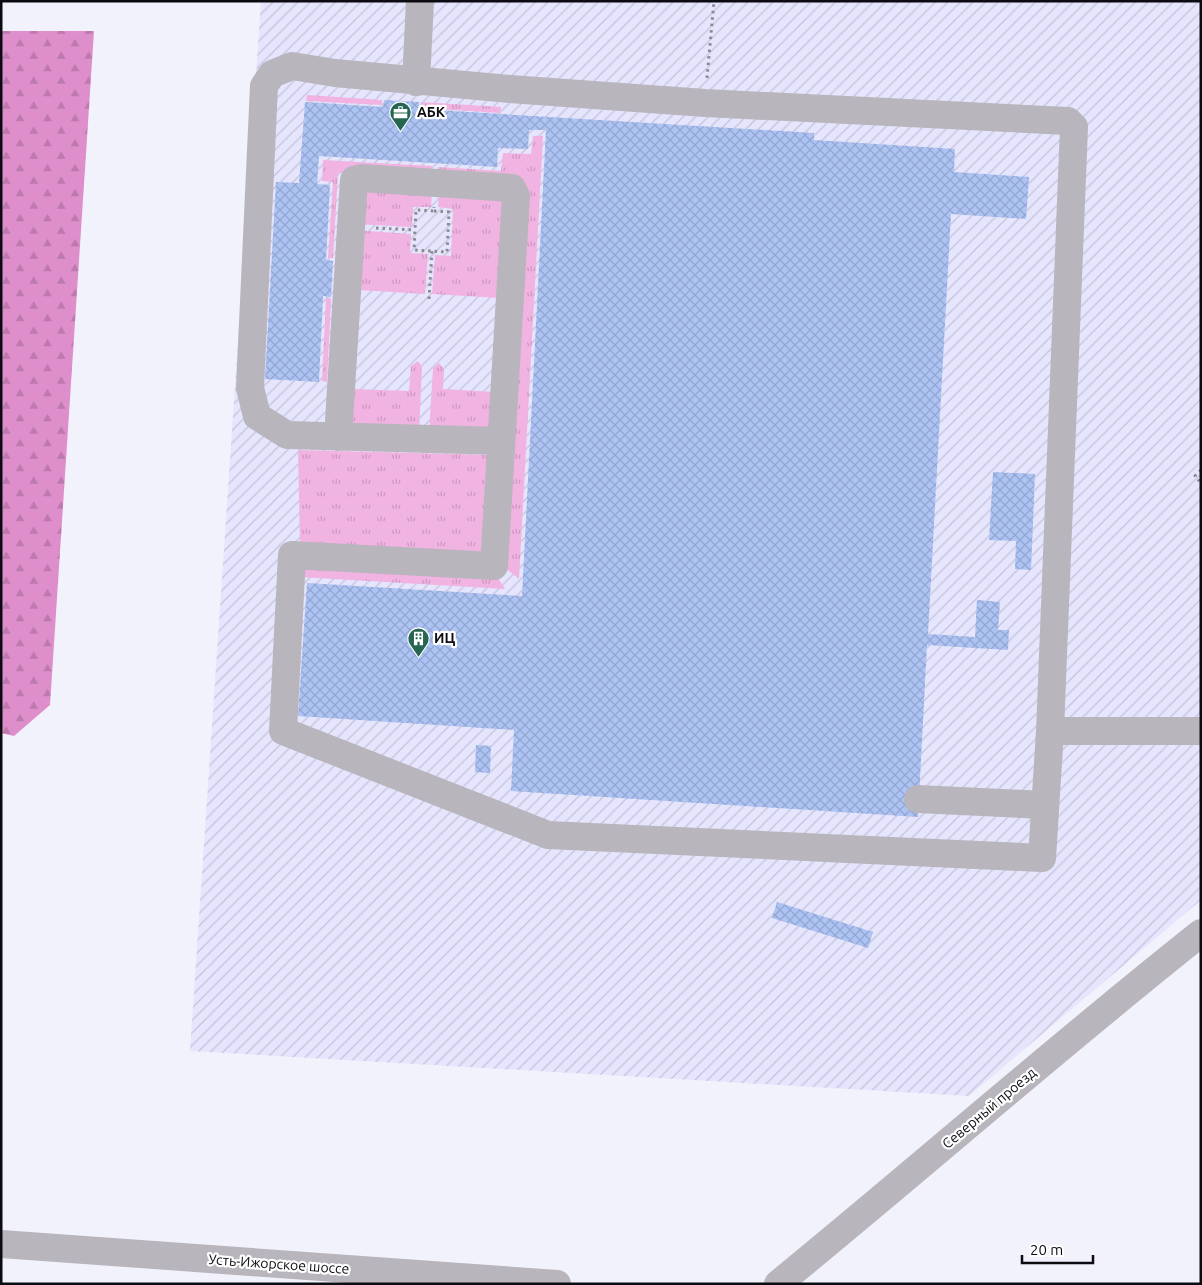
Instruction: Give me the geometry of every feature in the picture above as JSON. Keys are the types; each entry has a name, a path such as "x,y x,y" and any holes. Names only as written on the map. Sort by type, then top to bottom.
{"street":[{"path":"416,82 420,1"},
{"path":"338,437 352,184 356,178 512,188 516,192 494,566 292,555 283,730 548,835 1042,858 1050,731 1074,127 1072,123 1068,121 705,103 416,82 292,66 272,74 264,86 250,388 257,416 287,435 338,437 501,441"},
{"path":"1050,731 1201,731"},
{"path":"918,800 1045,805"},
{"name":"Северный проезд","path":"778,1284 889,1193 1110,1004 1201,933"},
{"name":"Усть-Ижорское шоссе","path":"1,1244 557,1284"}],"path":[{"path":"705,103 714,1"},
{"path":"434,211 435,183"},
{"path":"416,210 449,212 447,252 414,250 415,230 416,210"},
{"path":"350,227 415,230"},
{"path":"428,299 432,251"},
{"path":"1201,470 1195,476 1201,483"}],"shaded area":[{"path":"261,1 1201,1 1201,900 969,1096 190,1051"}],"green space":[{"path":"1,31 94,31 50,705 14,736 1,733"},
{"path":"307,95 382,100 382,105 306,101"},
{"path":"421,102 501,107 500,113 421,108"},
{"path":"533,136 543,136 519,579 500,564 521,196 438,179 438,167 501,171 503,153 531,154"},
{"path":"323,160 432,166 431,179 338,173 333,258 328,258 333,182 322,181"},
{"path":"356,191 432,192 431,207 413,207 412,227 355,224"},
{"path":"439,192 508,195 499,298 432,294 435,255 451,256 453,209 438,207"},
{"path":"354,230 411,234 410,253 428,254 425,294 359,290"},
{"path":"326,298 331,298 327,382 322,381"},
{"path":"418,361 422,367 419,433 343,430 353,389 409,391 411,366"},
{"path":"439,363 444,369 443,389 495,392 497,435 429,433 433,368"},
{"path":"298,450 492,455 487,553 300,544"},
{"path":"301,563 495,573 505,589 300,577"}],"building":[{"path":"384,100 419,102 419,109 814,133 814,140 955,149 954,172 1029,177 1026,219 951,214 928,634 975,637 977,600 1000,602 998,630 1009,630 1008,650 927,645 918,817 511,791 514,730 298,716 307,583 522,596 546,130 529,130 528,149 498,148 497,167 319,156 317,184 330,185 326,260 333,261 331,297 323,296 319,382 265,379 276,182 299,183 305,102 383,107"},
{"path":"993,472 1035,474 1031,570 1015,569 1016,541 989,540"},
{"path":"476,745 491,746 490,773 475,772"},
{"path":"777,902 873,932 868,948 772,918"}],"place":[{"name":"АБК","path":"401,131"},
{"name":"ИЦ","path":"418,657"}]}
